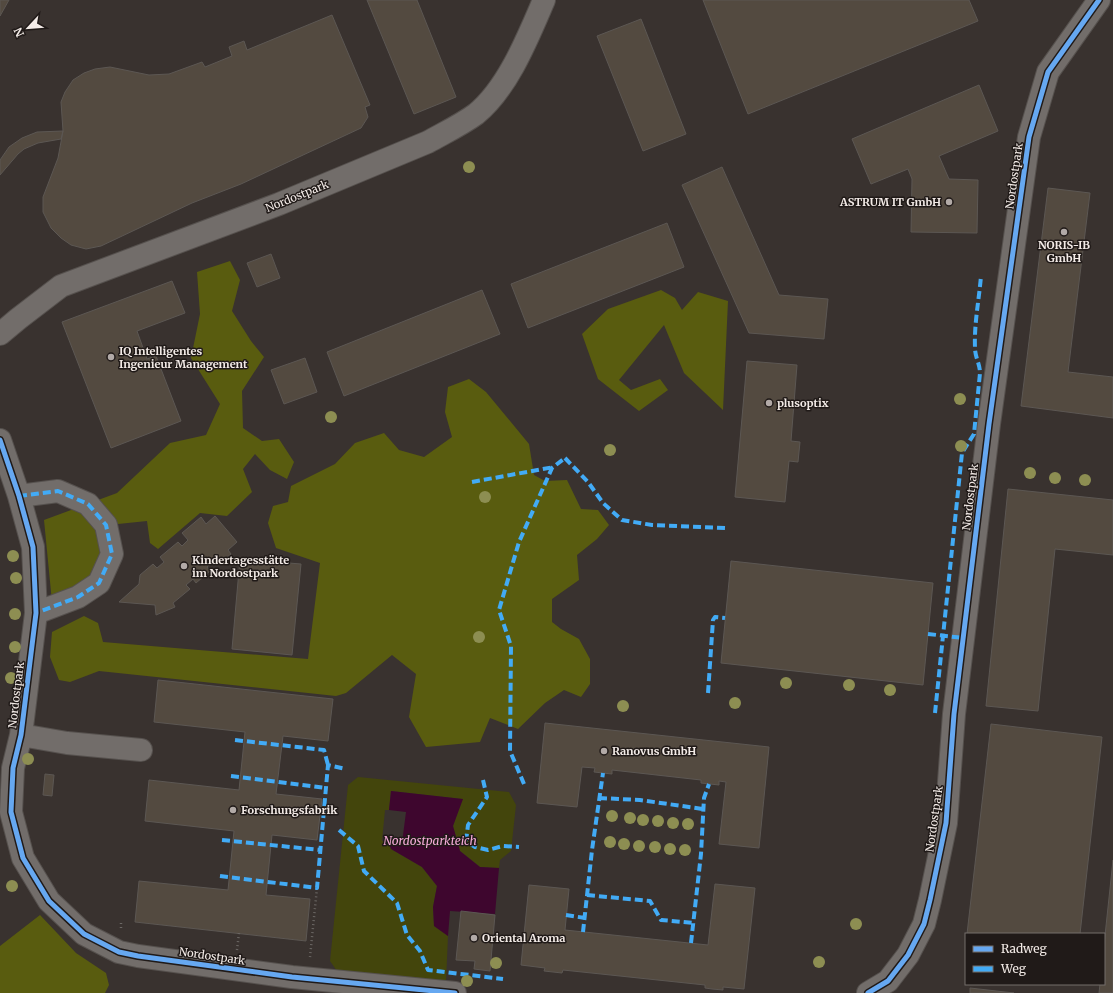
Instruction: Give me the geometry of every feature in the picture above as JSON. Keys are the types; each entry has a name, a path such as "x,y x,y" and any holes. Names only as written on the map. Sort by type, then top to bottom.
{"street":[{"name":"Nordostpark","path":"0,334 18,318 61,286 279,204 428,142 476,114 499,89 525,44 544,0"},
{"name":"Nordostpark","path":"868,993 893,987 924,924 930,900 946,822 954,714 988,440 1029,137 1048,72 1099,0"},
{"name":"Nordostpark","path":"0,440 19,496 33,547 36,613 21,735 13,768 11,812 23,858 49,901 84,934 119,952 138,956 292,977 411,991 455,993"},
{"path":"19,496 58,491 88,504 106,525 112,554 99,582 78,597 36,613"},
{"path":"21,735 67,743 141,750"}],"path":[{"path":"310,958 317,888"},
{"path":"237,950 239,933"}],"shaded area":[{"path":"230,261 240,280 232,311 251,341 264,357 242,391 243,428 262,441 279,439 294,462 287,479 270,470 255,454 243,469 252,492 227,516 200,513 158,549 150,543 147,521 118,524 103,563 85,585 52,602 44,520 117,493 170,443 206,435 220,404 191,358 200,314 197,272"},
{"path":"661,290 675,298 682,310 698,292 728,301 723,410 684,373 664,325 619,380 631,390 660,379 668,390 639,411 598,379 582,334 608,309"},
{"path":"469,379 486,392 529,444 534,475 545,481 567,480 581,509 598,510 609,525 597,539 577,555 579,580 552,599 552,622 579,639 590,659 590,684 581,697 564,690 545,703 518,729 490,718 480,742 426,747 409,717 416,674 392,655 346,693 336,696 99,671 70,682 59,680 50,657 52,632 84,616 98,623 103,642 308,659 320,563 276,548 268,523 273,506 288,502 291,486 335,464 355,443 384,433 399,450 424,457 452,437 445,412 448,387"},
{"path":"358,777 509,792 516,805 511,851 500,860 499,868 480,867 460,851 453,826 462,799 391,791 389,810 385,810 382,841 388,841 391,849 422,867 437,886 433,907 434,926 448,936 446,982 337,971 330,961 348,785"},
{"path":"40,915 76,953 106,973 109,985 105,993 0,993 0,946"}],"water":[{"name":"Nordostparkteich","path":"391,791 463,799 453,826 460,851 480,867 499,868 495,914 450,911 448,936 434,926 433,907 437,886 422,867 391,849 388,841 402,843 406,812 389,810"}],"building":[{"path":"0,0 9,0 0,16"},
{"path":"367,0 417,0 456,97 414,114"},
{"path":"703,0 969,0 978,21 748,114"},
{"path":"332,15 370,105 365,107 368,117 361,128 241,184 192,203 101,246 86,249 71,245 51,228 43,212 43,197 58,158 63,131 61,102 65,92 73,80 84,73 95,69 110,67 149,75 169,74 202,62 205,67 232,56 229,47 244,41 247,50"},
{"path":"641,19 686,134 643,151 597,36"},
{"path":"979,85 998,131 939,156 949,179 978,180 977,233 911,232 912,179 908,169 871,184 852,139"},
{"path":"63,131 61,139 38,143 24,149 0,175 0,160 9,147 22,138 37,132"},
{"path":"722,167 779,295 828,299 824,339 749,333 682,185"},
{"path":"1048,188 1090,193 1068,372 1113,377 1113,418 1021,406"},
{"path":"667,223 684,267 528,328 511,284"},
{"path":"271,254 280,278 257,287 247,263"},
{"path":"172,281 185,313 137,331 147,359 156,356 181,421 111,448 62,322"},
{"path":"482,290 500,334 344,396 327,352"},
{"path":"305,358 317,392 284,404 271,370"},
{"name":"plusoptix","path":"747,361 797,365 791,441 800,442 798,462 789,461 785,502 735,497"},
{"path":"1008,489 1113,500 1113,555 1055,549 1038,711 986,706"},
{"name":"Kindertagesstätte im Nordostpark","path":"215,516 237,542 228,550 231,554 218,565 214,561 207,567 210,571 196,583 193,579 186,585 190,589 173,603 175,607 156,615 155,605 119,602 139,584 140,575 153,564 157,568 164,562 160,557 178,542 182,546 188,540 182,533 201,517 206,524"},
{"path":"240,559 301,564 292,655 232,649"},
{"path":"731,561 933,583 923,685 721,663"},
{"name":"Forschungsfabrik","path":"158,680 333,699 328,741 283,736 276,794 322,799 317,840 272,835 266,895 310,899 306,941 135,922 139,881 228,890 234,831 145,821 149,780 239,790 245,732 154,722"},
{"path":"545,723 769,747 759,848 719,844 726,782 719,781 719,785 701,783 701,780 612,770 612,774 594,772 595,768 582,767 577,807 537,803"},
{"path":"991,724 1102,737 1080,933 967,933"},
{"path":"45,774 54,775 52,796 43,795"},
{"path":"1113,860 1113,993 1099,993 1100,985 1105,985 1105,936"},
{"path":"715,884 755,888 744,989 723,987 723,990 712,989 705,988 705,985 563,970 562,973 544,971 545,968 521,965 529,885 569,889 565,930 708,945"},
{"path":"461,911 495,915 490,971 474,969 475,961 456,960"},
{"path":"970,988 1014,993 970,993"}],"marked path":[{"path":"935,713 962,453 974,434 980,373 975,351 975,330 981,276"},
{"path":"565,458 588,482 603,503 622,520 652,525 725,528"},
{"path":"524,784 510,751 511,646 499,610 519,542 552,468 565,458"},
{"path":"472,482 554,467"},
{"path":"19,496 58,491 88,504 106,525 112,554 99,583 78,597 36,613"},
{"path":"708,693 713,620 715,617 725,618"},
{"path":"928,634 964,638"},
{"path":"235,740 324,750 328,765"},
{"path":"220,876 317,888 328,765 346,769"},
{"path":"583,932 592,850 603,773"},
{"path":"231,776 326,788"},
{"path":"483,780 487,797 468,825 466,841 475,847 488,850 503,846 519,847"},
{"path":"691,943 701,854 704,798 709,784"},
{"path":"599,798 640,800 703,809"},
{"path":"339,830 358,846 364,871 397,903 407,935 420,951 428,970 503,979"},
{"path":"222,840 320,850"},
{"path":"587,895 650,901 661,920 694,923"},
{"path":"566,915 585,918"}],"cycle path":[{"path":"868,993 888,981 908,955 924,924 930,900 946,823 954,714 989,424 1029,137 1048,72 1099,0"},
{"path":"0,440 19,496 33,547 36,613 21,735 13,768 11,812 23,858 49,901 84,934 119,952 138,956 292,977 455,993"}],"place":[{"name":"ASTRUM IT GmbH","path":"949,202"},
{"name":"NORIS-IB GmbH","path":"1064,232"},
{"name":"IQ Intelligentes Ingenieur Management","path":"111,357"},
{"name":"plusoptix","path":"769,403"},
{"name":"Kindertagesstätte im Nordostpark","path":"184,566"},
{"name":"Ranovus GmbH","path":"604,751"},
{"name":"Forschungsfabrik","path":"233,810"},
{"name":"Oriental Aroma","path":"474,938"}]}
